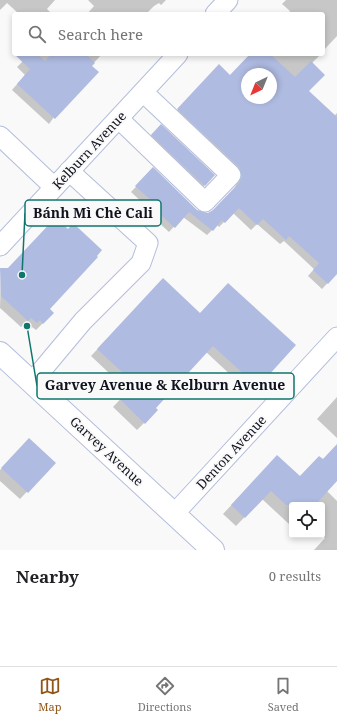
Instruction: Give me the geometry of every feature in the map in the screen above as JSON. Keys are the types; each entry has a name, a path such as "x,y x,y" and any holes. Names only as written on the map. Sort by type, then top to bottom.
{"main road":[{"name":"Garvey Avenue","path":"0,353 213,550"}],"street":[{"path":"217,12 228,0"},
{"name":"Kelburn Avenue","path":"0,246 176,56"},
{"path":"119,119 205,202 231,175 143,92"},
{"path":"0,136 54,187"},
{"path":"32,382 83,321 141,263 148,243 69,171"},
{"name":"Denton Avenue","path":"174,514 337,337"}],"building":[{"path":"16,56 39,56 45,61 49,56 88,56 95,63 92,66 99,72 55,119 17,84 30,69"},
{"path":"248,56 272,56 295,77 311,61 325,75 309,91 337,117 337,274 328,284 313,270 319,263 289,236 286,240 263,219 257,225 239,208 225,223 222,220 213,231 189,212 175,228 149,204 152,201 135,186 153,167 197,210 208,213 213,210 239,183 242,177 239,167 177,109 219,64 230,75"},
{"path":"161,124 215,175 205,186 151,135"},
{"path":"56,217 68,229 73,223 102,250 97,256 98,257 50,309 54,313 43,324 40,320 37,323 31,318 28,321 1,296 0,268 8,268"},
{"path":"163,278 200,313 228,283 296,345 258,387 213,346 156,408 158,410 145,424 120,399 134,383 97,349"},
{"path":"29,438 56,463 28,493 1,468"},
{"path":"337,444 337,481 318,502 289,502 289,505 286,505 271,491 245,518 231,505 277,455 300,476 319,456 323,459"}],"place":[{"name":"Bánh Mì Chè Cali","path":"22,275"},
{"name":"Garvey Avenue & Kelburn Avenue","path":"27,326"}]}
